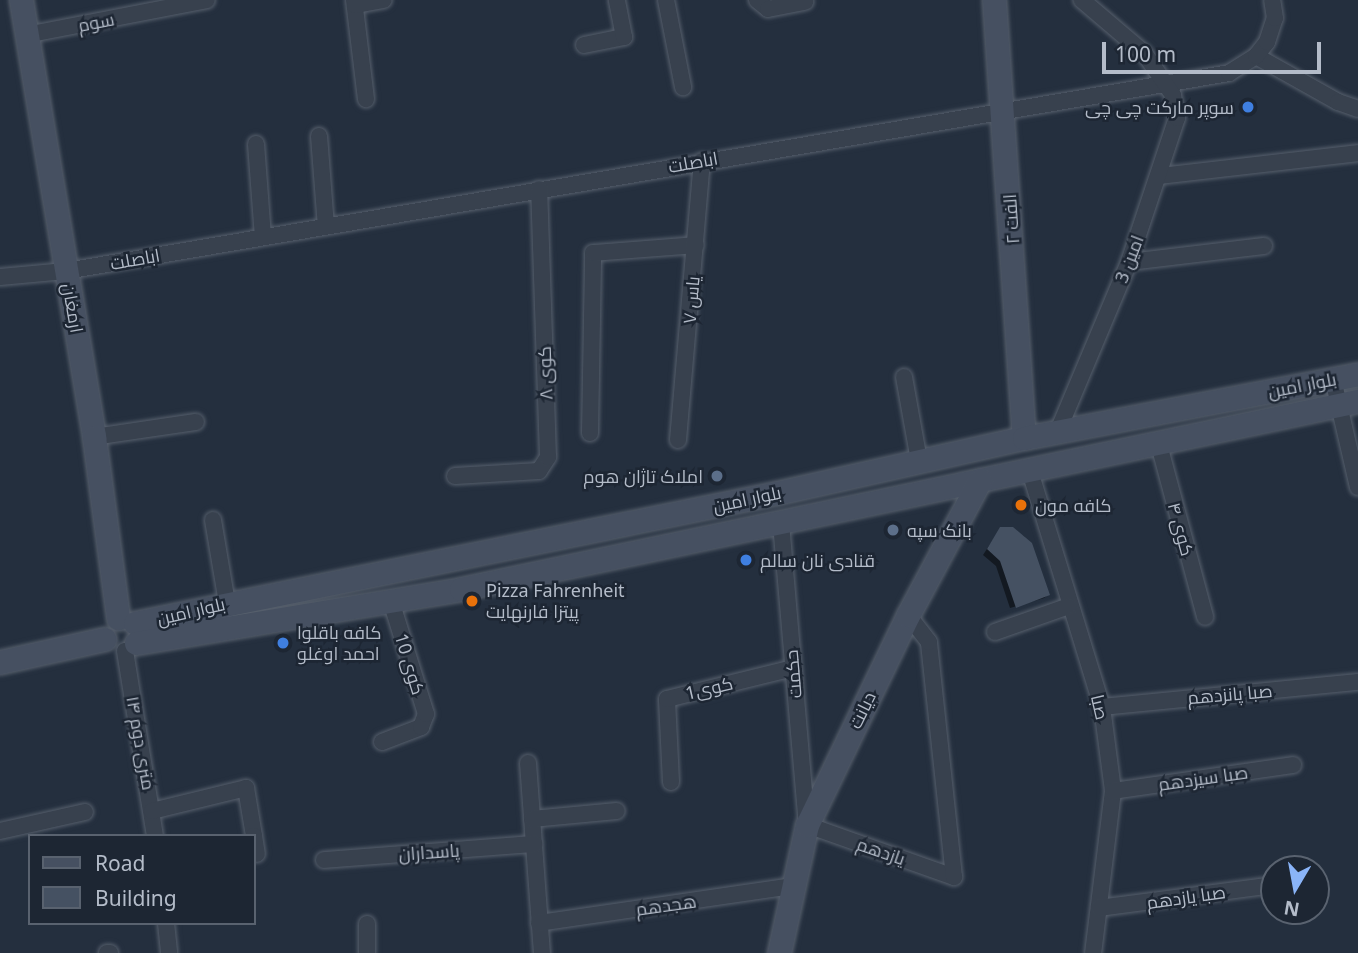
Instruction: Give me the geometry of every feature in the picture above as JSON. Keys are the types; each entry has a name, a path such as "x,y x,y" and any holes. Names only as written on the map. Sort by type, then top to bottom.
{"main road":[{"name":"ارمغان","path":"20,0 94,437 124,635"},
{"name":"الفت ۲","path":"994,0 1004,108 1024,438"},
{"name":"بلوار امین","path":"0,662 124,635 227,603 777,493 1058,431 1358,374"},
{"name":"بلوار امین","path":"124,635 391,601 781,523 1029,468 1348,403"},
{"name":"دیانت","path":"779,953 807,825 908,615 979,480"},
{"path":"777,493 781,523"}],"street":[{"name":"سوم","path":"26,35 207,0"},
{"path":"366,99 354,3 384,0"},
{"path":"584,45 624,37 617,0"},
{"path":"666,0 683,87"},
{"path":"757,0 768,9 806,2"},
{"name":"امین 3","path":"1058,431 1129,262 1160,176 1177,118 1174,95 1144,53 1082,0"},
{"path":"1272,0 1275,18 1256,56 1338,103 1358,109"},
{"name":"اباصلت","path":"0,276 66,271 1004,108 1229,73 1256,56"},
{"path":"318,136 326,226"},
{"path":"256,144 263,237"},
{"path":"1160,176 1358,153"},
{"name":"یاس ۷","path":"678,440 702,161"},
{"name":"کوی ۸","path":"455,477 539,471 548,457 539,189"},
{"path":"590,433 593,253 696,244"},
{"path":"1129,262 1264,246"},
{"path":"904,377 919,460"},
{"path":"1333,379 1348,403 1358,487"},
{"path":"94,437 196,422"},
{"name":"کوی ۴","path":"1158,441 1205,617"},
{"name":"صبا","path":"1029,468 1069,606 1102,706 1113,791 1093,953"},
{"path":"213,520 227,603"},
{"name":"حکمت","path":"781,523 807,825"},
{"name":"کوی 10","path":"382,742 421,727 426,715 391,601"},
{"path":"995,632 1069,606"},
{"name":"یازدهم","path":"807,825 954,877 929,642 908,615"},
{"name":"۱۴ متری دوم","path":"124,635 155,834"},
{"name":"کوی1","path":"671,782 667,699 793,668"},
{"name":"صبا پانزدهم","path":"1102,706 1358,682"},
{"path":"528,763 541,953"},
{"name":"صبا سیزدهم","path":"1113,791 1293,765"},
{"path":"152,811 246,788 254,834"},
{"path":"532,819 617,811"},
{"path":"0,831 85,812"},
{"name":"پاسداران","path":"324,860 534,844"},
{"path":"256,849 257,855"},
{"name":"هجدهم","path":"539,923 792,886"},
{"name":"صبا یازدهم","path":"1099,908 1260,887"},
{"path":"367,924 367,953"},
{"path":"166,925 169,953"}],"building":[{"path":"1000,527 1013,527 1032,543 1050,595 1016,608 1000,561 987,549"}],"place":[{"name":"سوپر مارکت چی چی","path":"1248,107"},
{"name":"املاک تاژان هوم","path":"717,476"},
{"name":"کافه مون","path":"1021,505"},
{"name":"بانک سپه","path":"893,530"},
{"name":"قنادی نان سالم","path":"746,560"},
{"name":"Pizza Fahrenheit پیتزا فارنهایت","path":"472,601"},
{"name":"کافه باقلوا احمد اوغلو","path":"283,643"}]}
